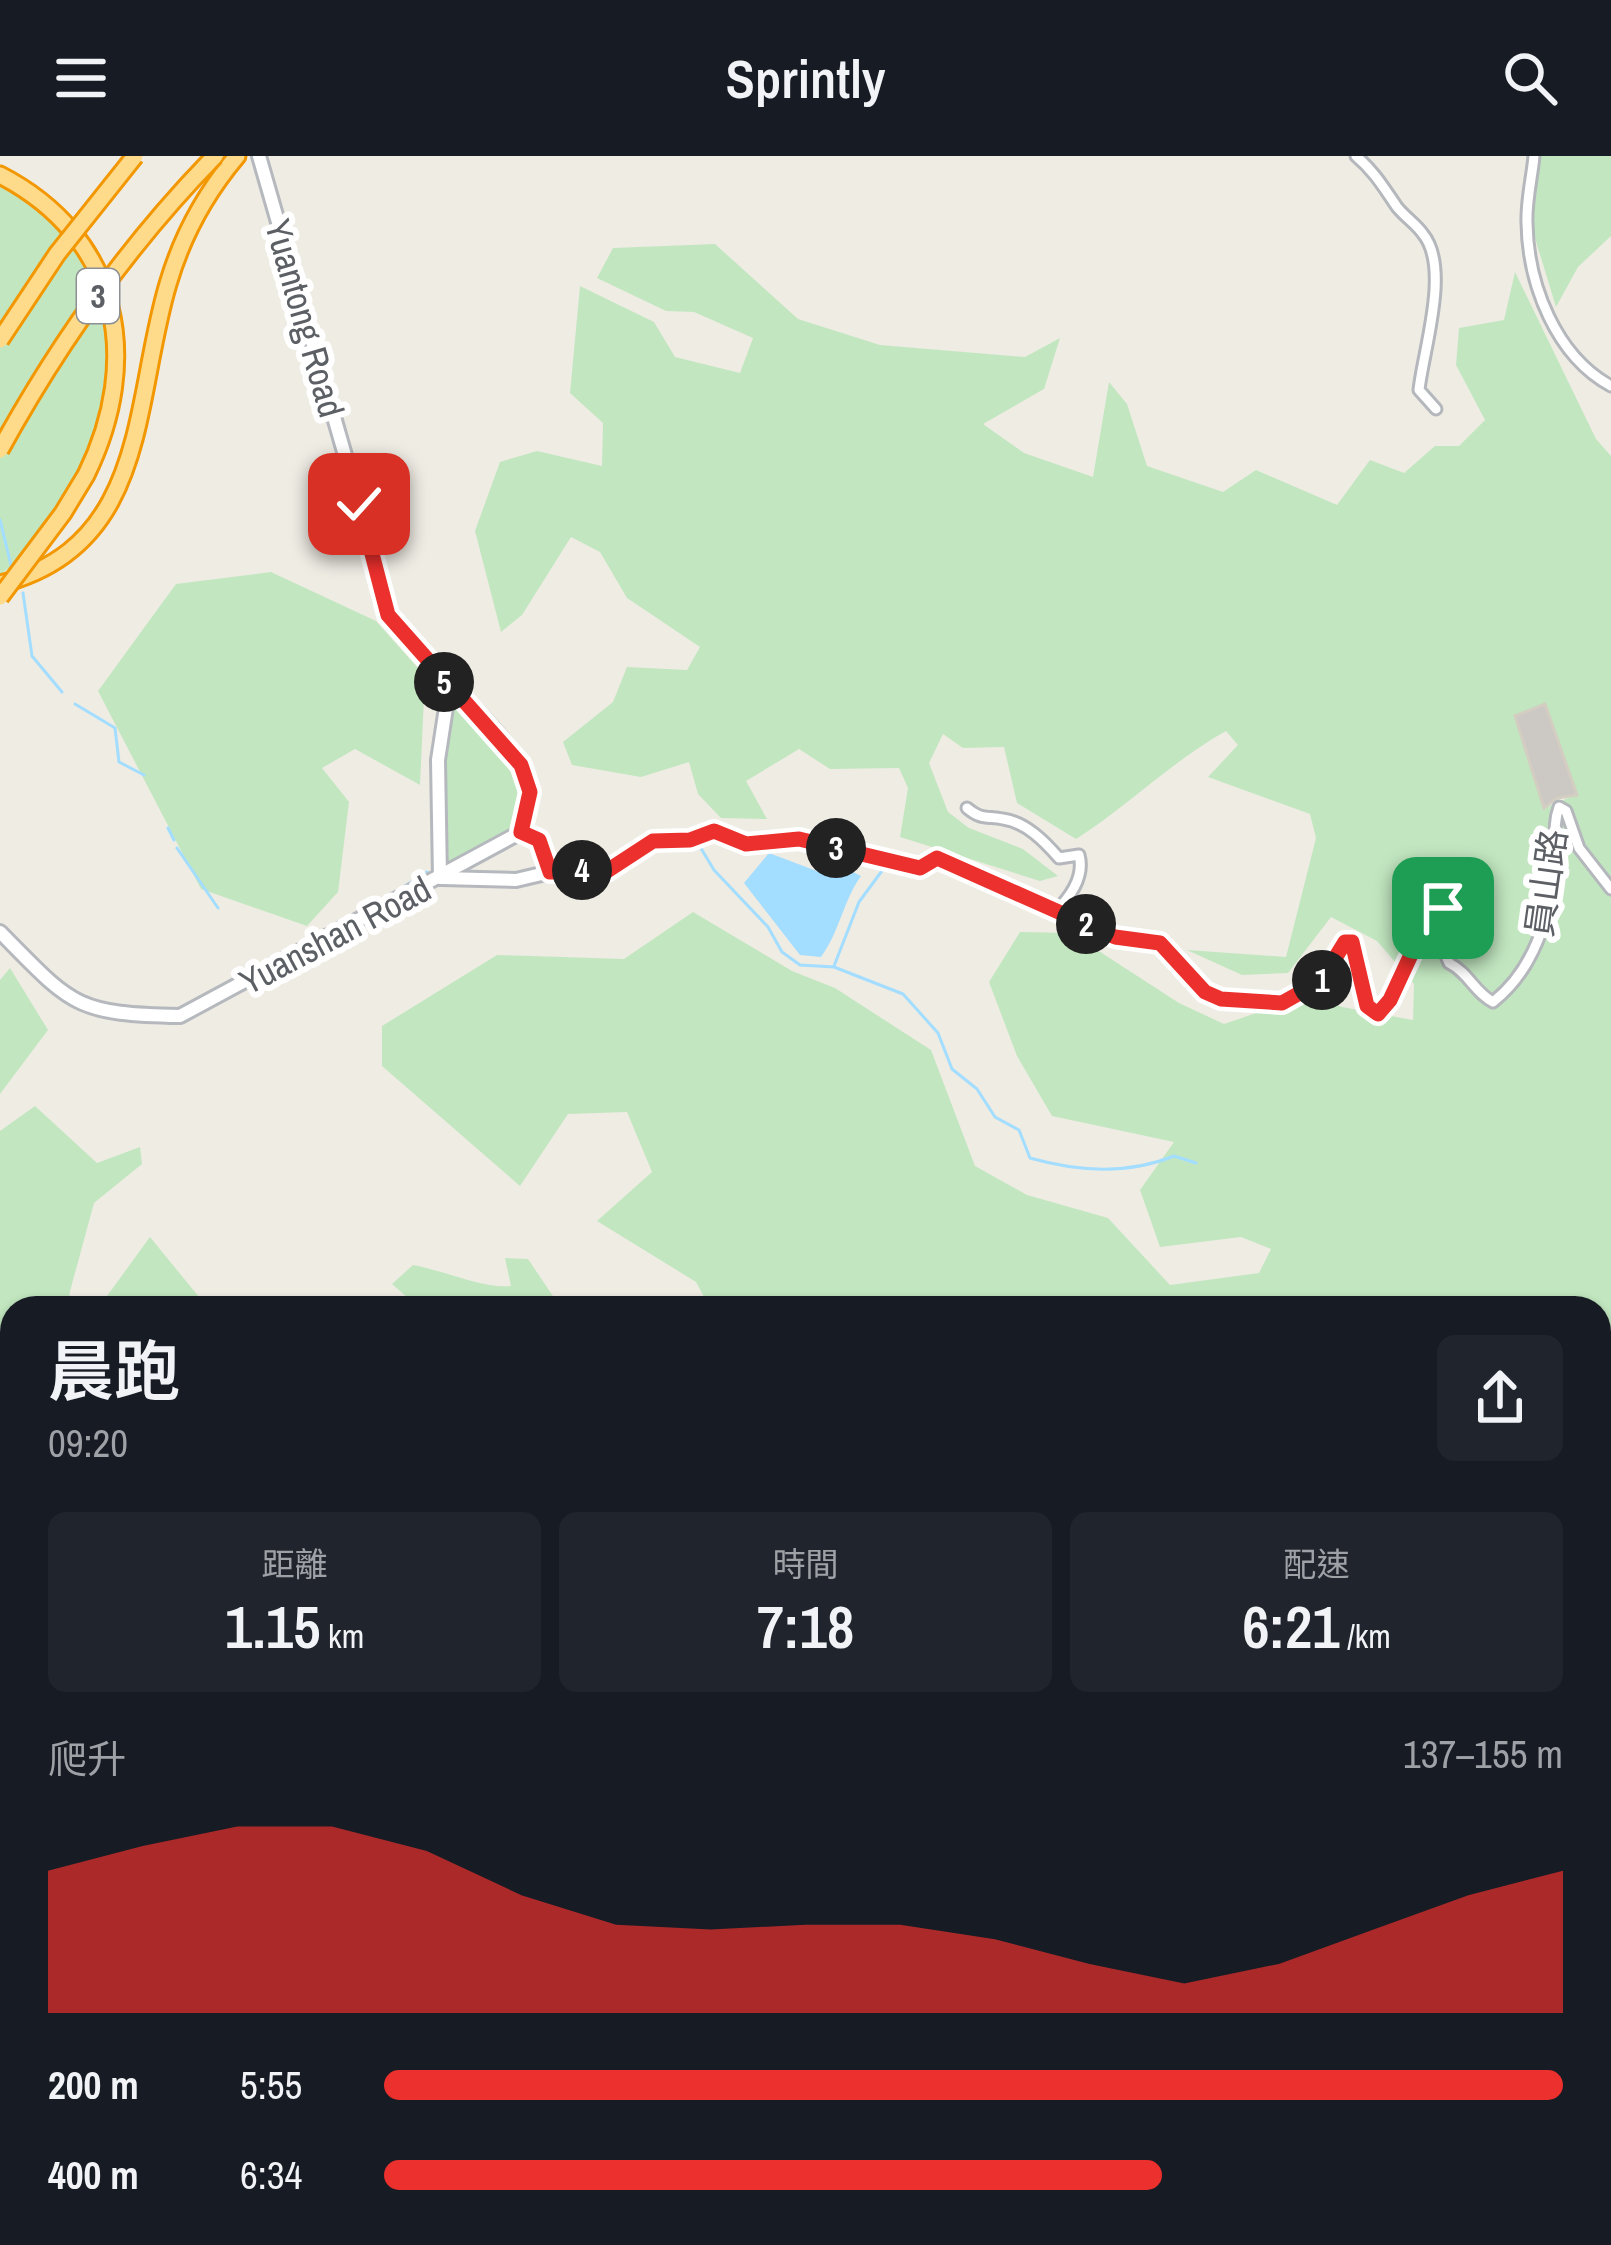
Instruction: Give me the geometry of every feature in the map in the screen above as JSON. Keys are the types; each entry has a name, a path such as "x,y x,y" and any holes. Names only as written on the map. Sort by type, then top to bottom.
{"highway":[{"name":"3","path":"0,340 57,254 135,156"},
{"name":"3","path":"0,450 69,335 143,238 215,156"},
{"path":"0,584 54,560 94,526 134,450 167,286 179,252 199,208 238,156"},
{"path":"0,175 64,221 100,277 112,312 117,361 113,407 86,475 64,513 0,597"}],"street":[{"name":"Yuantong Road","path":"259,156 359,504 381,600 388,615 449,688 513,751 530,792 522,826"},
{"path":"1356,156 1372,169 1410,223 1426,235 1433,267 1433,333 1419,390 1436,409"},
{"path":"1534,156 1527,224 1545,307 1569,355 1611,386"},
{"path":"440,878 438,760 449,688"},
{"name":"員山路","path":"1055,910 1115,937 1160,943 1205,992 1264,1005 1282,1003 1321,981 1345,942 1352,942 1367,1006 1378,1014 1390,1000 1435,903 1443,908 1443,949 1449,963 1466,972 1481,996 1493,1002 1513,983 1535,955 1551,895 1559,807 1566,811 1579,848 1611,889"},
{"path":"967,808 986,820 1007,819 1031,831 1059,859 1079,855 1080,875 1055,910"},
{"path":"440,878 522,826 539,840 549,868"},
{"name":"Yuanshan Road","path":"0,932 63,997 116,1014 180,1016 440,878 516,880 549,868 607,871 653,841 690,840 714,831 746,844 799,839 920,868 937,858 1055,910"}],"green space":[{"path":"1541,156 1611,156 1611,236 1578,267 1556,307 1531,225"},
{"path":"0,183 48,217 76,245 97,278 111,333 110,372 91,449 52,520 0,575"},
{"path":"715,244 798,319 880,345 1025,357 1060,338 1044,389 983,424 1024,453 1093,477 1109,382 1127,404 1147,466 1223,492 1256,470 1337,505 1370,460 1404,473 1435,446 1459,446 1485,420 1456,365 1459,328 1504,320 1515,272 1596,439 1611,456 1611,1296 704,1296 696,1282 597,1221 652,1172 627,1112 568,1114 520,1186 382,1066 382,1026 497,955 624,959 693,912 792,971 835,988 931,1050 975,1166 1027,1195 1108,1218 1170,1285 1259,1273 1271,1249 1241,1237 1160,1247 1140,1190 1174,1142 1052,1116 1017,1056 989,982 1020,932 1071,933 1179,1003 1224,1024 1309,995 1342,1007 1413,1020 1414,984 1377,941 1331,917 1288,973 1242,975 1187,950 1286,957 1316,838 1310,814 1208,777 1238,745 1226,731 1076,839 1017,803 1004,747 963,748 943,734 929,763 948,812 969,828 1023,849 1058,876 1040,881 900,837 908,788 899,768 830,769 799,749 746,781 767,819 721,818 698,794 689,762 641,777 572,765 563,742 613,702 627,667 687,670 700,647 627,598 600,552 571,537 522,615 501,632 475,531 500,462 537,451 602,466 603,423 570,393 580,286 654,322 675,357 740,373 753,338 694,312 666,311 597,278 613,248","holes":["1545,705 1577,794 1545,808 1516,716"]},
{"path":"271,572 376,621 425,676 420,785 355,749 322,768 349,802 338,892 307,926 201,889 98,691 176,584"},
{"path":"453,702 504,753 519,782 528,821 444,868 445,761"},
{"path":"10,968 48,1030 0,1094 0,980"},
{"path":"35,1106 97,1163 140,1147 142,1164 94,1203 72,1296 0,1296 0,1131"},
{"path":"150,1237 198,1296 107,1296"},
{"path":"505,1258 528,1259 553,1296 406,1296 392,1284 413,1265 511,1286"}],"water":[{"path":"769,853 822,873 830,861 861,876 821,957 800,955 744,883"}],"building":[{"path":"1545,704 1577,795 1557,798 1544,808 1515,716"}],"waterway":[{"path":"0,520 11,565"},
{"path":"23,593 32,656 62,692"},
{"path":"75,704 115,728 119,762 144,775"},
{"path":"168,828 174,840"},
{"path":"696,840 714,870 768,927 782,952 800,965 834,967 903,994 938,1033 952,1069 977,1089 995,1117 1019,1130 1030,1158 1103,1169 1174,1156 1196,1163"},
{"path":"177,848 218,908"},
{"path":"554,866 576,861 599,864"},
{"path":"956,863 1109,928"},
{"path":"834,966 859,902 887,864"},
{"path":"405,886 427,872"},
{"path":"489,873 521,873"},
{"path":"323,932 380,900"}],"route":[{"path":"359,504 388,615 449,688 513,751 530,792 521,832 539,840 550,872 607,871 653,841 690,840 714,831 746,844 799,839 920,868 937,858 1115,937 1160,943 1205,992 1221,999 1282,1003 1321,981 1345,942 1352,942 1367,1006 1378,1014 1390,1000 1435,903 1443,908"}]}
